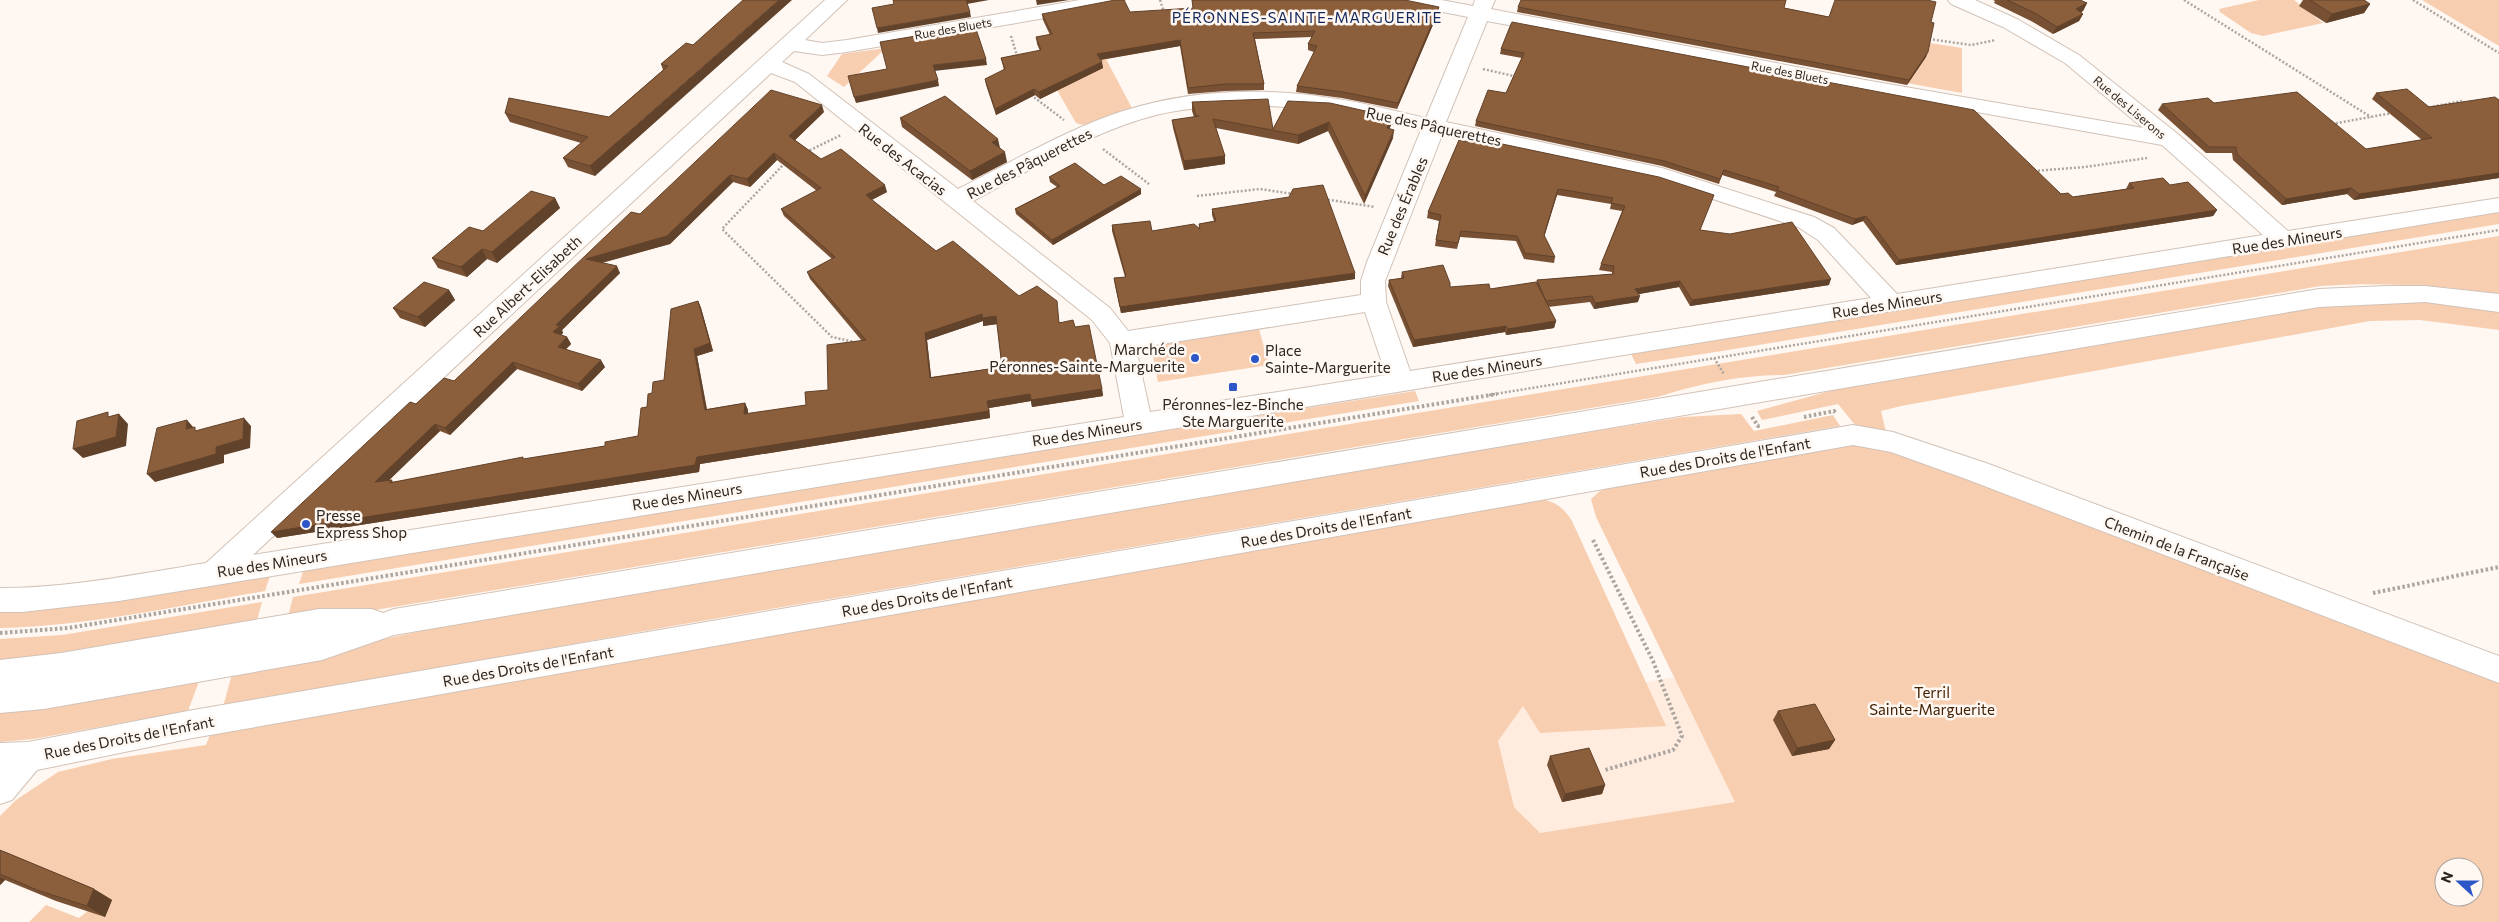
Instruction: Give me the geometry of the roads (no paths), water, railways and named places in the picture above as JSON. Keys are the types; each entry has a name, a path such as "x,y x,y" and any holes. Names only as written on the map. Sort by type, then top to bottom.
{"main road":[{"name":"Rue Albert-Elisabeth","path":"216,572 838,0"},
{"name":"Rue des Bluets","path":"790,44 822,49 838,48 1115,0"},
{"name":"Rue des Bluets","path":"1410,0 1483,6 1865,86 2177,145"},
{"name":"Rue des Liserons","path":"1958,0 2028,33 2072,59 2177,145 2284,241"},
{"name":"Rue des Érables","path":"1374,302 1372,293 1375,273 1483,6"},
{"name":"Rue des Acacias","path":"768,64 802,78 1102,314 1122,341"},
{"name":"Rue des Pâquerettes","path":"956,200 1098,128 1132,115 1205,101 1236,98 1291,100 1330,104 1662,175 1796,218 1817,228 1832,240 1891,303"},
{"name":"Rue des Mineurs","path":"0,600 22,600 119,589 2499,205"},
{"path":"0,673 61,666 319,622 394,622 2319,298 2425,294 2499,302"},
{"path":"1139,424 1122,341 1374,302 1401,382"},
{"name":"Chemin de la Française","path":"1854,436 1893,442 1976,471 2499,670"},
{"name":"Rue des Droits de l'Enfant","path":"14,757 223,719 1854,436"},
{"path":"0,699 44,695 322,647 394,622"},
{"path":"0,789 14,757"}],"place":[{"name":"Marché de Péronnes-Sainte-Marguerite","path":"1195,358"},
{"name":"Place Sainte-Marguerite","path":"1255,359"},
{"name":"Péronnes-lez-Binche Ste Marguerite","path":"1233,387"},
{"name":"Presse Express Shop","path":"306,524"}],"district":[{"name":"PÉRONNES-SAINTE-MARGUERITE","path":"1307,17"}],"park label":[{"name":"Terril Sainte-Marguerite","path":"1932,700"}]}
